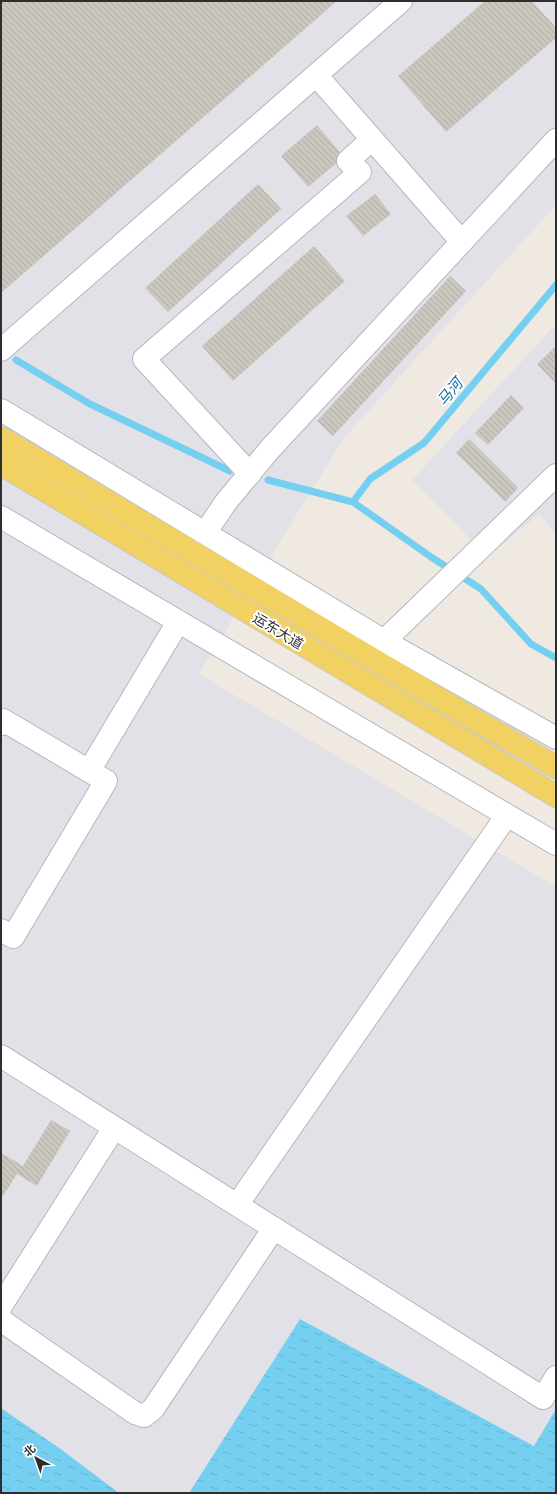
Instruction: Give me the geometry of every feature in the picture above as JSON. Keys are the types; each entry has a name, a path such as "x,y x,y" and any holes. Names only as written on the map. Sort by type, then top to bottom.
{"main road":[{"name":"运东大道","path":"1,438 556,767"},
{"name":"运东大道","path":"1,464 556,796"}],"lane":[{"path":"1,350 401,1"},
{"path":"316,75 462,242"},
{"path":"250,474 144,359 360,172 348,161 372,139"},
{"path":"205,533 226,502 270,449 556,140"},
{"path":"1,410 384,641 556,738"},
{"path":"384,641 556,475"},
{"path":"1,517 556,844"},
{"path":"89,772 178,622"},
{"path":"1,724 3,720 106,781 13,937 1,930"},
{"path":"237,1205 507,815"},
{"path":"1,1056 543,1398 556,1377"},
{"path":"1,1306 114,1128"},
{"path":"1,1318 5,1323 135,1413 144,1416 153,1409 274,1228"}],"shaded area":[{"path":"1,1 556,1 556,205 343,439 199,674 556,887 556,1409 534,1446 300,1319 189,1493 119,1493 62,1450 1,1408"},
{"path":"556,324 556,534 539,514 488,557 412,480"}],"water":[{"path":"300,1319 534,1446 556,1409 556,1493 189,1493"},
{"path":"1,1408 62,1450 119,1493 1,1493"}],"building":[{"path":"1,1 337,1 1,293"},
{"path":"485,1 532,1 556,28 556,38 446,132 398,76"},
{"path":"317,125 344,157 308,187 281,156"},
{"path":"258,184 281,209 168,312 145,288"},
{"path":"375,194 391,214 363,236 346,216"},
{"path":"314,246 345,281 233,381 202,346"},
{"path":"450,276 466,291 333,436 317,421"},
{"path":"556,346 556,384 537,364"},
{"path":"511,395 524,408 488,445 475,433"},
{"path":"469,439 518,488 505,502 456,453"},
{"path":"51,1120 70,1131 37,1186 17,1174 1,1199 1,1158 3,1154 23,1166"}],"waterway":[{"name":"马河","path":"353,502 370,479 424,443 556,285"},
{"path":"16,360 90,404 230,471"},
{"path":"268,480 353,502 431,557 481,589 531,644 556,658"}]}
